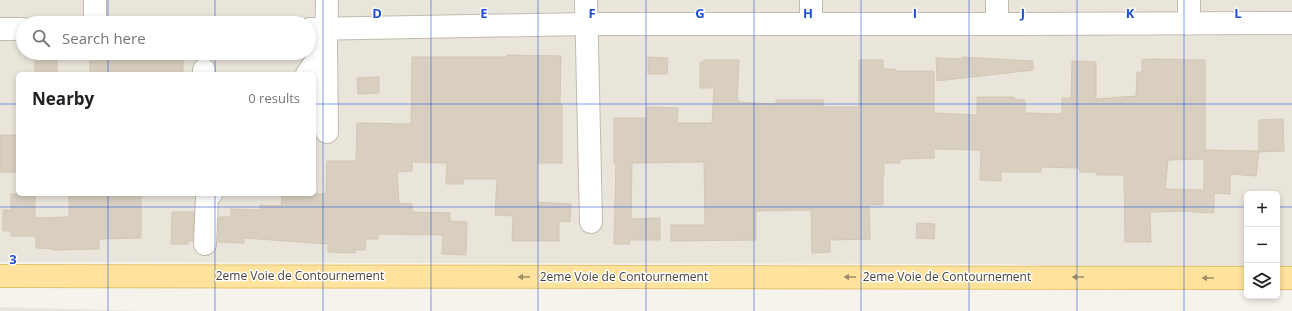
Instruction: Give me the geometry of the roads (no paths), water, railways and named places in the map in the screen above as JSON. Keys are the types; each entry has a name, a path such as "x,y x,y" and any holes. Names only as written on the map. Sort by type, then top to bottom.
{"main road":[{"name":"2eme Voie de Contournement","path":"0,276 1244,278"},
{"path":"1280,278 1292,278"}],"street":[{"path":"95,0 95,16"},
{"path":"316,47 327,0"},
{"path":"586,0 591,222"},
{"path":"811,0 811,24"},
{"path":"997,0 997,24"},
{"path":"1189,0 1189,24"},
{"path":"320,35 586,24 1292,23"},
{"path":"0,29 16,29"},
{"path":"320,35 327,132"},
{"path":"308,72 312,60"},
{"path":"205,244 208,196"}]}
